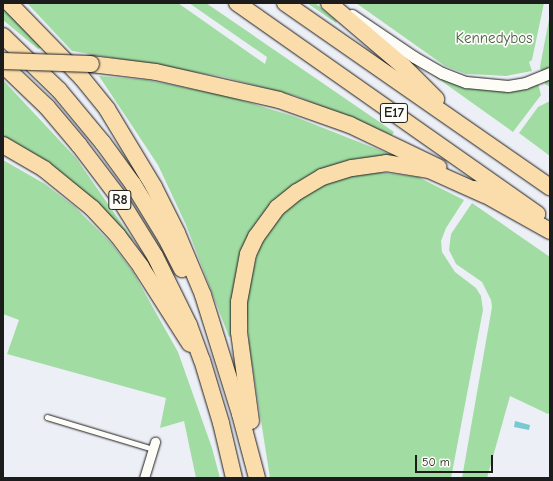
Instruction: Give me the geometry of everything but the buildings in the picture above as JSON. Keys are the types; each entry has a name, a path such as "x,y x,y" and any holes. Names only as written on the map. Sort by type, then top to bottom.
{"highway":[{"path":"9,3 82,78 133,148 177,233 203,295 222,356"},
{"name":"E17","path":"237,3 550,223"},
{"name":"E17","path":"285,3 550,186"},
{"path":"329,3 403,66 470,132"},
{"name":"R8","path":"3,36 59,90 133,184 166,238 222,356 257,478"},
{"path":"3,61 91,64 156,72 280,100 350,125 420,157 484,195 550,231"},
{"name":"R8","path":"3,65 47,107 117,195 171,287 202,360 222,423 234,478"},
{"path":"3,145 69,186 118,236 176,325 202,360"},
{"path":"257,478 242,353 239,302 248,254 269,218 286,200 310,184 336,172 369,165 404,164 429,170 484,195"}],"street":[{"path":"334,3 414,58 454,78 483,85 508,86 525,83 550,73"},
{"path":"144,478 154,446"}],"lane":[{"path":"46,417 154,446"}],"green space":[{"path":"27,3 178,3 265,64 267,57 189,3 206,3 394,132 392,135 296,96 224,77 72,51"},
{"path":"307,3 315,3 337,21 336,23"},
{"name":"Kennedybos","path":"356,3 544,3 532,60 529,62 532,71 506,76 466,74 445,66"},
{"path":"3,5 43,47 38,49 3,20"},
{"path":"550,14 550,87 545,84 540,67"},
{"path":"434,73 443,77 538,83 541,95 513,132 433,75"},
{"path":"99,76 147,80 227,96 293,116 397,157 330,168 306,177 270,205 253,227 241,254 234,335 229,337 186,225 158,165"},
{"path":"3,80 76,158 133,240 130,242 3,142"},
{"path":"550,101 550,156 519,133 538,107"},
{"path":"3,160 45,184 75,207 111,243 133,272 178,352 212,448 220,478 196,478 184,421 160,428 166,398 7,354 19,320 3,314"},
{"path":"378,172 418,177 464,200 446,228 441,241 442,252 455,272 476,288 481,296 483,310 451,478 270,478 249,344 247,313 247,292 260,244 283,212 294,202 325,184 361,173"},
{"path":"472,203 550,257 550,411 548,414 510,396 487,478 462,478 492,307 491,300 482,282 456,264 449,250 451,234"}],"water":[{"path":"515,421 530,425 529,430 514,427"}]}
